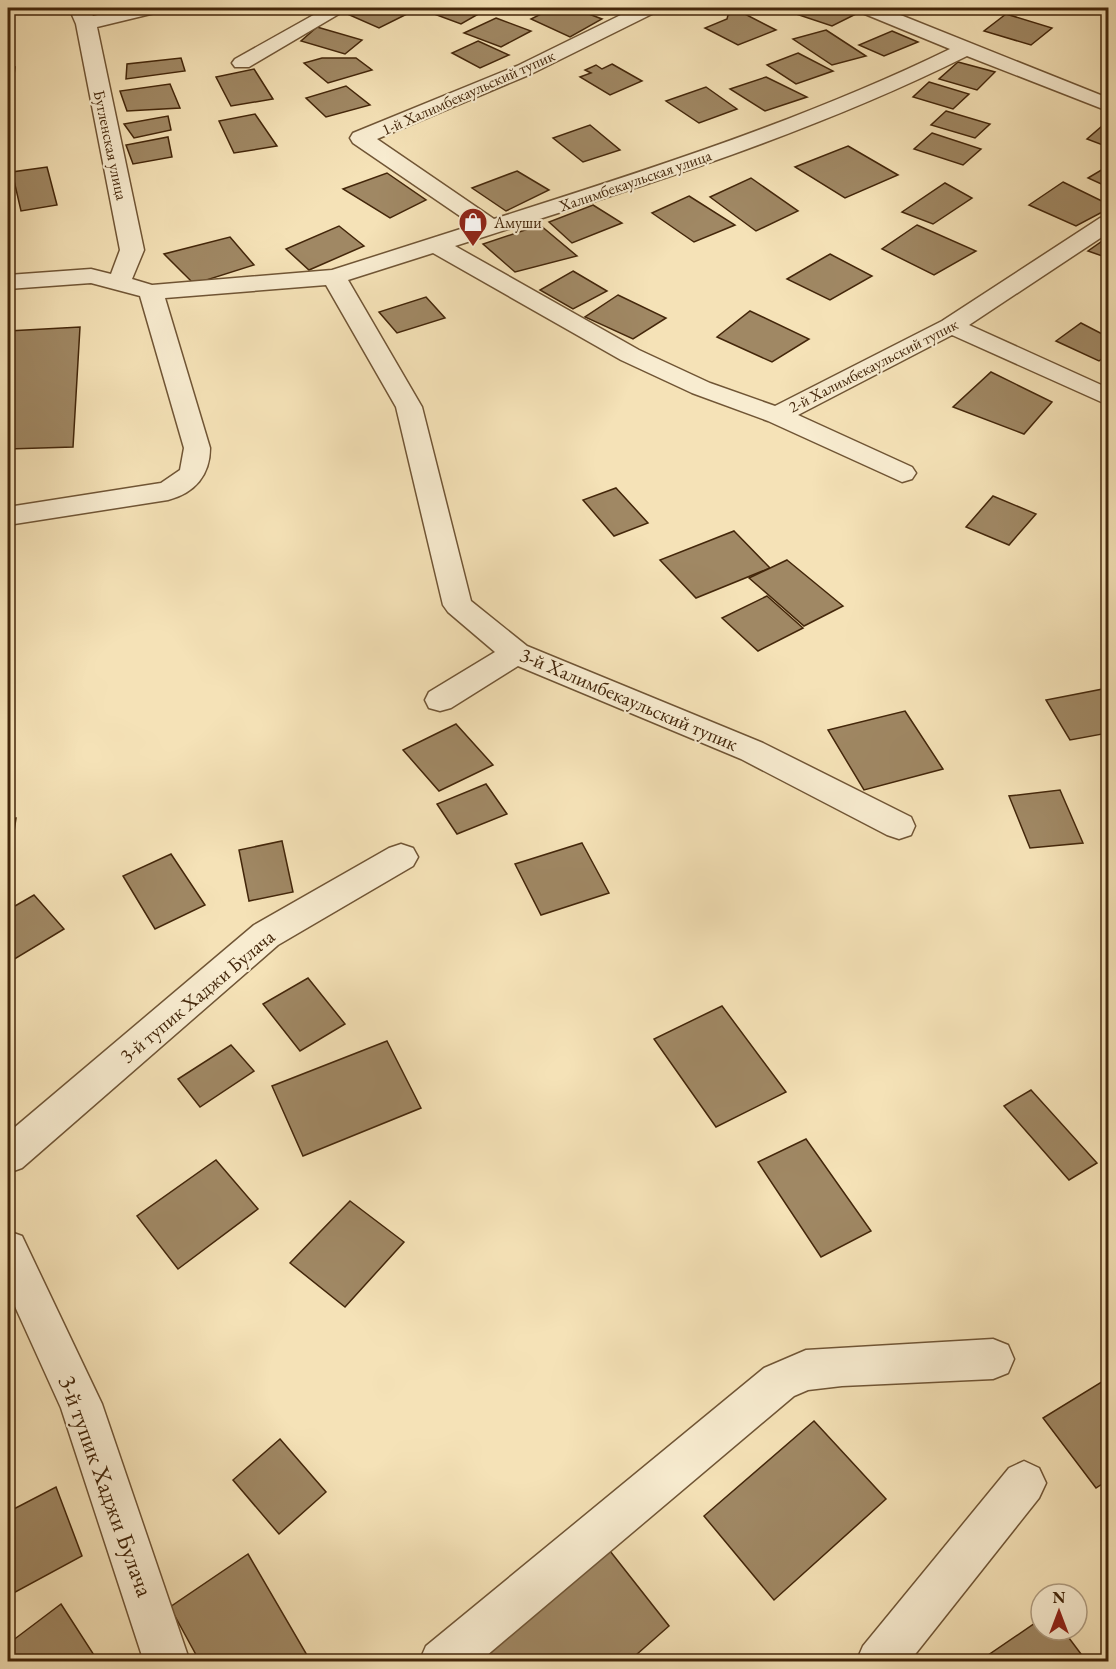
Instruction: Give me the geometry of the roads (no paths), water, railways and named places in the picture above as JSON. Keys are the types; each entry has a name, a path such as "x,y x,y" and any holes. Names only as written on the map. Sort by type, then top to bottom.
{"street":[{"path":"83,16 152,8"},
{"path":"242,63 339,8"},
{"name":"1-й Халимбекаульский тупик","path":"490,227 361,138 524,70 649,8"},
{"path":"867,8 1108,105"},
{"name":"Бугленская улица","path":"83,16 132,249 128,265 119,281"},
{"name":"Халимбекаульская улица","path":"8,282 91,276 119,281 152,292 334,277 668,171 884,89 967,48"},
{"name":"2-й Халимбекаульский тупик","path":"435,245 630,356 701,388 777,415 951,326 1108,224"},
{"name":"3-й Халимбекаульский тупик","path":"334,277 409,407 458,605 516,652 752,751 899,826"},
{"path":"8,516 168,491 189,479 197,465 197,448 169,348 154,308 152,292"},
{"path":"951,326 1108,397"},
{"path":"777,415 902,473"},
{"path":"440,700 516,652"},
{"name":"3-й тупик Хаджи Булача","path":"8,1156 266,935 401,857"},
{"name":"3-й тупик Хаджи Булача","path":"8,1249 81,1404 167,1662"},
{"path":"442,1662 779,1382 806,1370 842,1366 993,1359"},
{"path":"879,1662 1024,1483"}],"place":[{"name":"Амуши","path":"473,248"}]}
